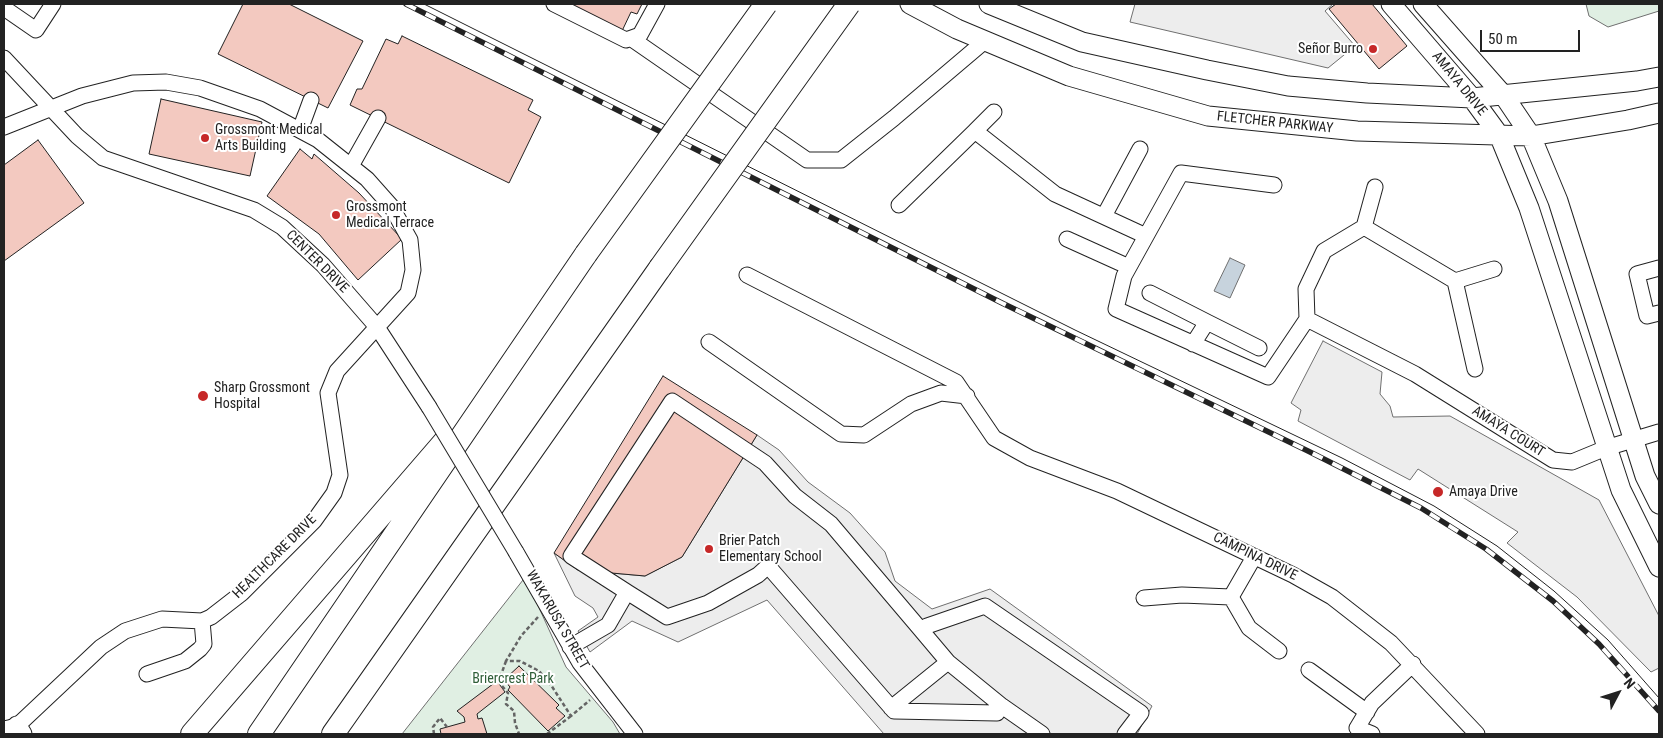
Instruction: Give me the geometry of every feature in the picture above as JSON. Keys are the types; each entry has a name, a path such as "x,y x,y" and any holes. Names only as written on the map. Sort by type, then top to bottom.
{"highway":[{"path":"259,734 586,254 766,4"},
{"path":"333,734 660,268 849,4"},
{"path":"192,734 508,369"},
{"path":"353,734 426,604"}],"main road":[{"name":"FLETCHER PARKWAY","path":"910,4 957,29 1069,76 1208,116 1356,132 1531,136 1659,113"},
{"path":"989,4 1082,42 1281,85 1367,93 1472,98 1637,82 1659,77"},
{"name":"AMAYA DRIVE","path":"1391,4 1472,98 1499,135 1529,208 1620,490 1659,567"},
{"name":"AMAYA DRIVE","path":"1423,4 1504,96 1531,136 1558,201 1645,476 1659,504"}],"street":[{"path":"4,8 36,30 53,4"},
{"path":"554,4 626,40 640,35 657,4"},
{"path":"632,39 807,160 841,160 986,40"},
{"name":"CENTER DRIVE","path":"4,58 77,136 103,158 254,210 282,227 323,265 377,327 429,408 516,552"},
{"name":"HEALTHCARE DRIVE","path":"4,128 32,117 50,107 82,96 134,83 166,82 200,88 260,109 318,140 367,179 391,206 410,240 413,270 408,293 337,371 328,394 340,475 334,492 314,521 242,593 202,621"},
{"path":"300,130 311,100"},
{"path":"899,205 994,112"},
{"path":"351,166 360,152 372,145 377,118"},
{"path":"975,130 1055,194 1146,236"},
{"path":"1104,216 1140,150"},
{"path":"1274,185 1181,173 1124,276 1116,309 1268,377 1307,319 1306,290 1324,251 1364,228 1376,187"},
{"path":"1364,228 1455,282 1475,369"},
{"path":"1067,239 1129,267"},
{"path":"1659,268 1637,274 1647,316 1659,313"},
{"path":"1455,282 1494,269"},
{"path":"747,275 956,382 967,396"},
{"path":"1150,293 1259,348"},
{"name":"AMAYA COURT","path":"1307,319 1415,374 1553,460 1572,462 1606,448 1659,432"},
{"path":"1193,344 1207,322"},
{"path":"709,342 841,434 864,435 911,404 941,393 967,396"},
{"name":"CAMPINA DRIVE","path":"967,396 994,438 1030,458 1117,491 1332,597 1370,625 1413,664 1477,734"},
{"path":"1002,706 997,713 894,711 768,566 758,575 708,603 667,617 571,556 672,401 765,463 795,496 831,524 948,662 1002,706 1042,734"},
{"name":"WAKARUSA STREET","path":"516,552 549,607 570,647 635,734"},
{"path":"1231,597 1254,557"},
{"path":"570,647 608,625 626,592"},
{"path":"1144,598 1182,595 1231,597"},
{"path":"1231,597 1250,628 1279,651"},
{"path":"921,630 927,626 985,606 1141,713 1125,734"},
{"path":"14,730 101,647 125,632 138,625 162,619 202,621 204,644 200,649 185,661 147,674"},
{"path":"891,708 948,662"},
{"path":"1372,734 1358,728 1366,712 1372,703 1413,664"},
{"path":"1309,670 1366,712"}],"path":[{"path":"519,734 514,711 506,704 508,693 502,686 501,675 506,661 521,636 549,607"},
{"path":"506,661 520,661 539,671 552,684 571,716"},
{"path":"547,734 601,690"},
{"path":"434,734 433,727 440,718 447,727"}],"green space":[{"path":"1586,4 1659,4 1659,11 1608,27 1589,16"},
{"name":"Briercrest Park","path":"523,580 535,599 566,667 613,722 620,734 402,734"}],"shaded area":[{"path":"1135,4 1333,4 1325,11 1355,46 1328,68 1130,22"},
{"path":"1230,258 1245,265 1230,298 1214,291"},
{"path":"1323,341 1382,372 1380,394 1390,406 1393,417 1450,416 1599,500 1659,616 1659,668 1651,672 1577,597 1507,543 1518,532 1418,469 1410,480 1298,421 1301,410 1291,403"},
{"path":"757,435 779,450 808,482 850,513 885,552 895,581 932,609 990,589 1152,706 1137,734 884,734 767,600 678,642 632,621 590,652 578,631 598,617 593,608 575,596 554,553 578,570 645,576 682,557"}],"building":[{"path":"243,4 289,4 363,41 328,108 218,54"},
{"path":"566,4 642,4 637,14 631,12 622,31"},
{"path":"1336,4 1372,4 1407,46 1379,69 1329,9"},
{"path":"402,36 533,100 528,110 541,117 509,183 350,105 357,89 362,89 386,39 398,44"},
{"name":"Grossmont Medical Arts Building","path":"161,99 262,122 250,176 149,154"},
{"path":"38,140 84,203 4,261 4,165"},
{"name":"Grossmont Medical Terrace","path":"300,149 312,159 314,154 359,193 402,239 358,280 319,234 267,196"},
{"path":"663,376 757,435 682,557 645,576 578,570 554,553"},
{"path":"519,666 559,705 556,708 565,716 548,731 508,690 510,687 504,680"},
{"path":"497,681 505,692 477,714 478,719 482,718 487,734 441,734 440,729 465,722 464,717 457,711"}],"tram line":[{"path":"424,4 1075,330 1342,458 1434,506 1497,546 1554,591 1608,640 1659,698"}],"railway":[{"path":"406,4 1002,303 1308,451 1421,508 1486,549 1553,601 1599,644 1659,711"}],"place":[{"name":"Señor Burro","path":"1373,49"},
{"name":"Grossmont Medical Arts Building","path":"205,138"},
{"name":"Grossmont Medical Terrace","path":"336,215"},
{"name":"Sharp Grossmont Hospital","path":"203,396"},
{"name":"Amaya Drive","path":"1438,492"},
{"name":"Brier Patch Elementary School","path":"709,549"}]}
